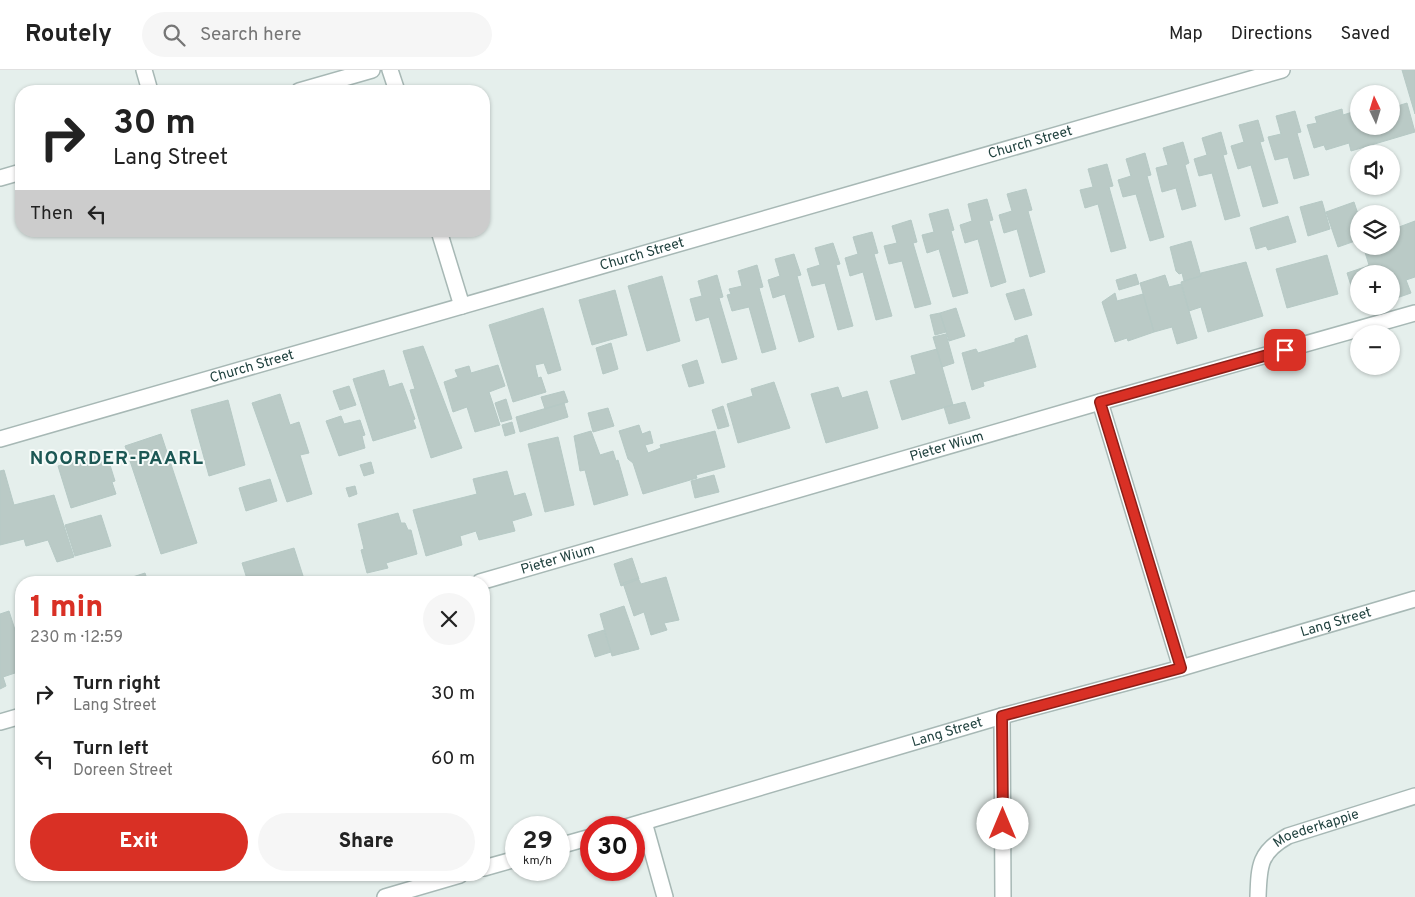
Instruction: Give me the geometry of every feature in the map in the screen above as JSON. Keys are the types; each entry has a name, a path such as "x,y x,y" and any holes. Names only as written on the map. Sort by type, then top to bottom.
{"street":[{"path":"144,70 148,85"},
{"path":"320,85 372,70"},
{"path":"390,70 395,85"},
{"name":"Church Street","path":"0,439 1282,70"},
{"path":"0,178 15,174"},
{"path":"441,237 462,306"},
{"name":"Pieter Wium","path":"490,579 1100,402 1415,313"},
{"path":"1100,402 1181,668"},
{"name":"Lang Street","path":"645,822 1002,716 1181,668 1415,599"},
{"path":"1002,716 1003,897"},
{"path":"0,722 15,718"},
{"name":"Moederkappie","path":"1258,897 1259,873 1264,856 1273,844 1288,836 1415,796"},
{"path":"645,826 665,897"},
{"path":"490,866 505,862"},
{"path":"385,897 440,881"}],"building":[{"path":"1402,70 1415,70 1415,114"},
{"path":"1407,103 1415,132 1371,145 1350,145 1350,147 1349,143 1326,150 1324,145 1314,148 1307,125 1317,123 1315,117 1342,109 1343,115 1350,113 1350,135 1400,135 1400,105"},
{"path":"1295,111 1301,132 1297,133 1309,175 1294,179 1288,157 1275,160 1268,137 1281,134 1276,116"},
{"path":"1258,120 1264,141 1260,142 1278,203 1263,207 1251,165 1238,169 1231,146 1244,142 1239,125"},
{"path":"1221,132 1227,154 1223,155 1240,216 1225,220 1212,173 1199,176 1194,159 1207,155 1202,138"},
{"path":"1183,142 1189,163 1185,165 1196,206 1182,210 1176,188 1162,192 1156,168 1168,165 1163,148"},
{"path":"1145,153 1151,175 1147,176 1164,237 1150,241 1136,194 1123,197 1118,180 1131,176 1126,159"},
{"path":"1107,164 1113,186 1109,187 1126,248 1111,252 1098,204 1085,208 1080,190 1093,187 1088,169"},
{"path":"1026,189 1032,210 1028,211 1045,272 1030,277 1017,229 1004,233 999,215 1012,211 1007,194"},
{"path":"987,199 993,220 989,221 1006,282 991,287 978,239 965,243 960,225 972,221 968,204"},
{"path":"1322,201 1330,229 1308,236 1300,207"},
{"path":"1354,202 1355,205 1350,205 1350,243 1338,247 1326,212"},
{"path":"948,209 954,230 951,231 968,293 953,297 939,249 927,253 922,235 934,232 929,214"},
{"path":"1288,216 1296,242 1268,250 1266,246 1256,249 1250,228"},
{"path":"911,220 917,242 913,243 931,304 915,308 902,261 889,264 884,246 897,243 892,226"},
{"path":"1415,221 1415,277 1406,280 1411,293 1400,297 1400,265 1369,265 1366,255 1400,255 1400,227"},
{"path":"872,232 878,253 874,254 892,316 876,320 863,272 850,276 845,258 858,254 853,237"},
{"path":"1191,241 1201,276 1184,281 1182,273 1179,274 1176,271 1170,247"},
{"path":"833,243 840,264 836,265 853,326 838,330 825,283 812,286 807,269 820,265 815,248"},
{"path":"794,254 801,275 797,276 814,337 799,342 785,294 773,298 768,280 780,276 775,259"},
{"path":"1327,255 1338,294 1287,308 1276,269"},
{"path":"1246,262 1263,316 1208,332 1201,307 1189,311 1181,282 1201,276 1201,273"},
{"path":"757,265 763,287 759,288 776,349 762,353 749,307 732,311 727,295 731,294 729,289 742,286 738,271"},
{"path":"1350,272 1350,282 1347,273"},
{"path":"1136,274 1139,284 1119,290 1116,280"},
{"path":"717,275 723,297 719,298 737,359 722,363 709,317 696,321 690,299 702,296 698,281"},
{"path":"1165,275 1169,287 1181,284 1197,338 1177,344 1172,327 1154,332 1140,283"},
{"path":"662,276 680,341 647,351 628,286"},
{"path":"1024,289 1032,315 1015,320 1006,294"},
{"path":"615,290 627,335 592,345 579,300"},
{"path":"1115,293 1117,301 1143,294 1154,332 1128,341 1127,338 1115,342 1102,302"},
{"path":"543,308 561,370 548,374 544,363 535,365 538,378 541,377 546,392 513,402 489,325"},
{"path":"956,308 965,336 949,341 940,313"},
{"path":"940,313 946,332 935,335 930,315"},
{"path":"946,334 954,363 942,367 933,337"},
{"path":"1027,335 1036,367 983,382 984,386 972,390 962,353 976,349 978,353 1015,342 1015,339"},
{"path":"611,343 618,369 603,374 596,348"},
{"path":"423,346 462,448 431,458 410,390 415,389 403,351"},
{"path":"937,349 953,405 902,420 890,381 916,374 911,356"},
{"path":"697,360 704,383 689,387 682,365"},
{"path":"498,365 505,386 489,392 500,425 475,432 467,407 453,412 444,382 458,377 455,370 469,366 471,373"},
{"path":"384,370 389,387 402,383 415,419 413,420 416,428 373,441 353,379"},
{"path":"774,382 790,428 738,443 727,404 753,396 751,389"},
{"path":"349,386 356,405 340,410 333,391"},
{"path":"838,387 842,398 867,391 878,428 826,443 811,394"},
{"path":"564,391 568,402 545,409 541,397"},
{"path":"280,394 290,425 299,422 309,453 300,455 312,494 287,502 252,403"},
{"path":"506,399 512,419 501,422 495,403"},
{"path":"228,400 245,465 209,476 191,410"},
{"path":"965,402 970,418 949,424 944,407"},
{"path":"564,403 568,417 520,432 516,417"},
{"path":"723,406 729,426 718,429 712,410"},
{"path":"608,408 614,426 593,432 588,413"},
{"path":"341,416 344,424 360,420 365,435 362,436 365,448 339,456 326,421"},
{"path":"512,422 515,433 505,436 502,425"},
{"path":"639,425 642,434 650,431 653,443 645,445 648,453 661,448 660,445 715,431 725,467 696,475 697,478 643,494 633,463 628,459 619,431"},
{"path":"591,431 600,455 613,451 616,461 618,460 628,495 594,505 585,470 580,471 574,436"},
{"path":"161,434 197,543 161,554 125,446"},
{"path":"558,437 574,505 545,512 528,444"},
{"path":"106,452 115,481 112,482 116,494 71,508 58,466"},
{"path":"371,462 374,473 364,476 360,465"},
{"path":"4,470 14,505 54,495 74,557 57,562 48,540 26,546 24,539 0,545 0,471"},
{"path":"507,471 514,496 525,493 532,515 512,521 515,531 479,540 476,531 460,536 462,545 426,556 413,510 477,494 473,479"},
{"path":"714,475 719,492 695,498 691,481"},
{"path":"270,479 277,501 246,511 239,488"},
{"path":"355,486 357,494 349,497 346,488"},
{"path":"398,513 401,523 405,523 408,530 411,530 417,554 386,563 388,568 367,573 361,550 364,549 358,524"},
{"path":"101,515 111,546 75,556 65,525"},
{"path":"294,548 303,576 246,576 242,563"},
{"path":"632,558 639,579 621,586 614,564"},
{"path":"666,577 679,620 664,623 667,630 651,635 644,612 634,616 623,583 638,578 641,584"},
{"path":"624,606 639,649 612,656 600,614"},
{"path":"9,611 15,630 15,673 3,677 6,686 0,689 0,614"},
{"path":"604,630 611,652 595,657 588,635"}],"district":[{"name":"NOORDER-PAARL","path":"117,459"}],"route":[{"path":"1003,824 1002,716 1181,668 1100,402 1285,350"}]}
